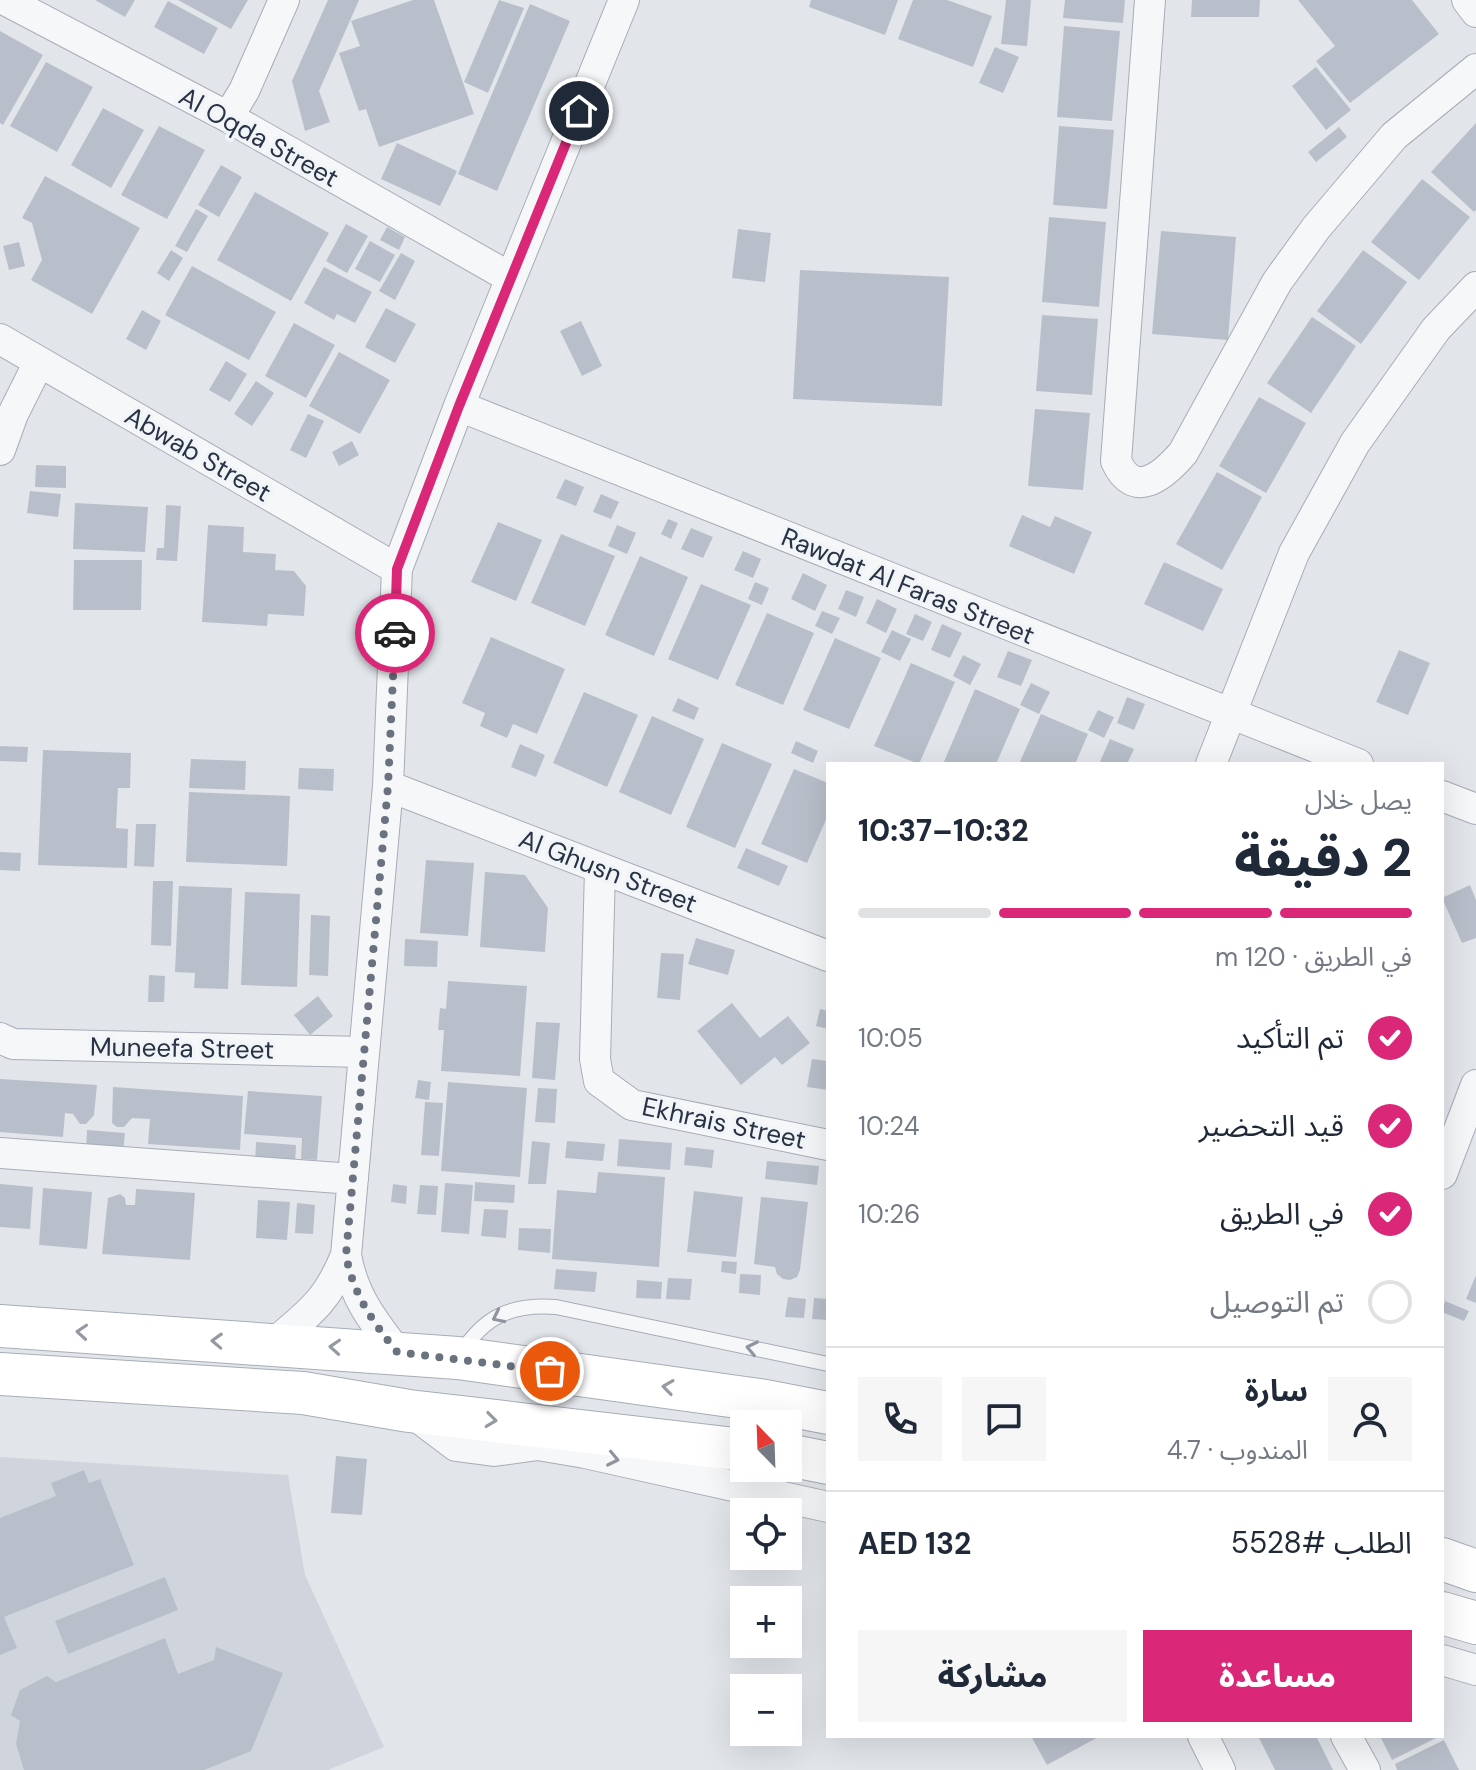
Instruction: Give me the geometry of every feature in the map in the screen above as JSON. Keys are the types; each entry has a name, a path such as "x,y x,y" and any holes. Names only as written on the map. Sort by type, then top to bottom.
{"main road":[{"path":"0,1326 458,1358 766,1401 826,1413"},
{"path":"0,1374 303,1393 409,1411 730,1448"},
{"path":"0,1396 220,1408 303,1393"},
{"path":"802,1458 826,1463"},
{"path":"1444,1560 1476,1571"},
{"path":"1444,1614 1476,1623"}],"street":[{"name":"Al Oqda Street","path":"5,0 228,117 511,278"},
{"path":"228,117 244,91 284,0"},
{"path":"397,1352 358,1297 346,1255 388,786 397,569 459,406 624,0"},
{"path":"1150,0 1116,461 1122,475 1136,482 1153,480 1169,469 1183,453 1277,282 1316,228 1394,136 1476,69"},
{"path":"1467,0 1476,12"},
{"path":"1212,762 1294,553 1355,443 1436,329 1476,287"},
{"name":"Abwab Street","path":"0,339 397,569"},
{"path":"0,450 13,414 39,362"},
{"name":"Rawdat Al Faras Street","path":"459,406 1353,762"},
{"name":"Al Ghusn Street","path":"388,786 826,955"},
{"path":"1444,797 1476,809"},
{"name":"Ekhrais Street","path":"600,869 595,1059 599,1081 632,1105 826,1145"},
{"name":"Muneefa Street","path":"0,1038 13,1044 364,1052"},
{"path":"1444,1169 1476,1085"},
{"path":"0,1153 353,1179"},
{"path":"274,1343 315,1310 328,1293 346,1255"},
{"path":"409,1411 456,1446 494,1451 538,1445 826,1507"},
{"path":"1444,1661 1476,1670"},
{"path":"1204,1738 1220,1770"},
{"path":"1347,1738 1365,1770"}],"lane":[{"path":"458,1358 474,1333 488,1321 520,1308 538,1306 556,1307 826,1364"}],"shaded area":[{"path":"0,1457 288,1475 305,1575 384,1747 328,1770 0,1770"}],"building":[{"path":"95,0 135,0 125,17"},
{"path":"178,0 248,0 231,29"},
{"path":"328,0 359,0 319,91 330,122 305,131 292,81"},
{"path":"413,0 434,0 474,114 379,147 366,109 359,111 339,53 360,46 351,21"},
{"path":"499,0 524,8 488,93 464,82"},
{"path":"811,0 898,0 885,35 809,7"},
{"path":"913,0 947,0 992,16 973,67 898,39"},
{"path":"1006,0 1031,0 1027,46 1001,44"},
{"path":"1065,0 1125,0 1123,23 1063,18"},
{"path":"1192,0 1260,0 1259,17 1191,17"},
{"path":"1298,0 1412,0 1439,34 1350,103 1316,61 1335,46"},
{"path":"168,1 218,28 204,54 154,27"},
{"path":"530,4 570,21 497,191 458,174"},
{"path":"1064,26 1120,31 1112,121 1057,117"},
{"path":"0,31 43,55 3,125 0,123"},
{"path":"995,47 1019,57 1003,93 979,83"},
{"path":"46,62 93,87 57,152 10,126"},
{"path":"1316,67 1351,110 1326,130 1292,86"},
{"path":"103,108 144,130 111,188 71,165"},
{"path":"1476,123 1476,210 1474,212 1431,172"},
{"path":"159,126 205,150 167,219 121,195"},
{"path":"1059,126 1114,130 1107,209 1053,205"},
{"path":"1339,127 1347,137 1316,162 1308,152"},
{"path":"397,143 457,171 440,206 381,179"},
{"path":"221,165 242,177 219,217 198,205"},
{"path":"45,176 140,228 92,314 31,280 42,260 32,223 22,218"},
{"path":"1422,179 1470,217 1419,280 1371,242"},
{"path":"255,192 329,233 291,301 217,260"},
{"path":"196,209 208,216 187,252 175,246"},
{"path":"1049,217 1106,222 1099,307 1042,302"},
{"path":"346,224 368,236 347,273 326,261"},
{"path":"387,227 405,237 399,250 380,240"},
{"path":"738,229 771,233 765,282 732,278"},
{"path":"1161,231 1236,237 1228,340 1152,334"},
{"path":"370,241 395,255 380,282 355,269"},
{"path":"19,242 25,266 9,270 3,246"},
{"path":"171,250 183,258 169,281 157,273"},
{"path":"1363,250 1407,282 1361,344 1317,311"},
{"path":"401,253 415,261 395,300 379,291"},
{"path":"192,266 276,312 249,360 165,315"},
{"path":"324,267 372,292 355,323 337,314 334,320 304,303"},
{"path":"800,270 949,277 942,406 793,399"},
{"path":"386,308 416,324 395,363 365,347"},
{"path":"142,310 161,321 146,350 126,339"},
{"path":"1042,315 1098,319 1092,395 1036,391"},
{"path":"1312,317 1356,346 1311,413 1267,383"},
{"path":"581,321 602,366 582,376 560,331"},
{"path":"294,323 335,345 306,398 265,376"},
{"path":"339,352 390,380 360,434 309,406"},
{"path":"226,361 247,374 230,402 209,390"},
{"path":"256,381 274,393 252,426 234,414"},
{"path":"1259,397 1306,423 1266,493 1219,466"},
{"path":"1035,409 1090,413 1083,490 1028,486"},
{"path":"308,414 324,421 306,458 290,450"},
{"path":"352,441 359,455 339,466 332,452"},
{"path":"36,465 66,466 66,488 35,487"},
{"path":"1217,472 1262,497 1222,570 1176,544"},
{"path":"565,479 584,487 576,506 556,498"},
{"path":"30,491 61,494 58,517 27,513"},
{"path":"601,494 619,502 611,519 593,512"},
{"path":"75,503 148,507 145,552 73,549"},
{"path":"166,505 181,506 177,561 156,560 157,548 164,548"},
{"path":"1022,515 1050,527 1055,516 1092,532 1074,574 1009,546"},
{"path":"668,519 678,523 671,539 661,534"},
{"path":"498,522 542,540 516,601 471,582"},
{"path":"208,525 244,527 243,552 276,554 275,570 294,571 306,586 304,616 268,614 267,626 202,622"},
{"path":"617,525 636,533 627,554 608,546"},
{"path":"691,528 713,537 703,558 681,549"},
{"path":"561,534 615,556 585,626 531,603"},
{"path":"743,551 761,559 753,578 734,570"},
{"path":"640,556 688,577 654,656 605,635"},
{"path":"74,560 142,560 141,610 73,610"},
{"path":"1164,562 1223,589 1203,631 1144,604"},
{"path":"803,573 827,585 815,611 791,599"},
{"path":"755,582 769,588 762,605 748,599"},
{"path":"701,584 751,605 718,680 668,659"},
{"path":"846,590 864,597 856,617 838,609"},
{"path":"877,599 897,609 886,633 866,623"},
{"path":"822,611 840,618 832,634 815,626"},
{"path":"767,613 814,633 783,705 735,685"},
{"path":"915,614 932,622 923,641 906,634"},
{"path":"942,624 962,633 950,658 931,650"},
{"path":"892,630 911,639 900,661 881,652"},
{"path":"491,637 565,669 537,734 513,724 507,738 480,726 485,713 462,703"},
{"path":"835,638 881,658 849,729 803,710"},
{"path":"1399,650 1430,663 1408,715 1376,702"},
{"path":"1008,651 1032,660 1021,686 997,677"},
{"path":"963,655 981,664 970,685 953,676"},
{"path":"911,663 955,682 920,762 874,746"},
{"path":"1031,683 1050,692 1039,714 1020,705"},
{"path":"975,689 1020,709 997,762 944,762"},
{"path":"584,692 638,715 607,787 553,763"},
{"path":"1127,697 1145,704 1134,730 1117,723"},
{"path":"678,698 699,708 694,720 672,711"},
{"path":"1098,710 1114,717 1104,738 1088,730"},
{"path":"1041,714 1088,734 1076,762 1020,762"},
{"path":"652,716 704,739 671,815 619,792"},
{"path":"1110,739 1134,749 1128,762 1100,762"},
{"path":"796,741 818,751 813,763 791,753"},
{"path":"722,743 772,764 735,848 686,827"},
{"path":"520,744 545,755 536,777 511,767"},
{"path":"0,746 28,747 27,762 0,761"},
{"path":"43,750 131,753 130,788 118,788 116,828 128,829 127,868 38,865"},
{"path":"191,759 246,761 245,790 189,788"},
{"path":"299,768 334,769 333,791 298,789"},
{"path":"794,769 826,782 826,820 807,863 761,844"},
{"path":"189,792 290,796 287,866 186,862"},
{"path":"136,824 156,824 154,867 134,866"},
{"path":"746,848 788,866 779,886 737,868"},
{"path":"0,852 21,853 20,871 0,870"},
{"path":"426,860 474,863 468,936 420,933"},
{"path":"485,872 525,875 548,908 545,952 480,947"},
{"path":"153,881 173,881 171,946 151,945"},
{"path":"1470,885 1476,900 1476,938 1462,943 1444,897"},
{"path":"179,886 232,888 228,989 194,988 195,973 175,972"},
{"path":"245,892 300,894 297,987 241,985"},
{"path":"311,915 330,916 328,976 309,975"},
{"path":"696,938 735,950 728,975 688,964"},
{"path":"405,939 438,941 437,967 404,966"},
{"path":"661,953 684,954 680,1000 657,998"},
{"path":"149,975 165,976 164,1002 148,1002"},
{"path":"448,981 527,986 520,1076 441,1071 444,1030 438,1030 440,1008 446,1009"},
{"path":"318,996 333,1016 310,1035 294,1015"},
{"path":"732,1003 760,1038 788,1016 810,1043 782,1065 775,1057 741,1085 697,1031"},
{"path":"820,1009 826,1010 826,1028 816,1026"},
{"path":"536,1022 560,1023 555,1080 532,1078"},
{"path":"812,1059 826,1061 826,1090 807,1087"},
{"path":"0,1079 97,1085 94,1115 86,1124 80,1124 73,1114 65,1113 63,1137 0,1132"},
{"path":"418,1080 431,1082 429,1100 415,1098"},
{"path":"448,1082 527,1088 520,1177 441,1171"},
{"path":"113,1087 243,1096 240,1150 148,1144 150,1119 132,1118 124,1127 112,1123"},
{"path":"538,1088 557,1089 555,1123 535,1122"},
{"path":"248,1091 322,1096 317,1160 301,1159 302,1138 244,1134"},
{"path":"425,1102 443,1103 439,1156 421,1155"},
{"path":"87,1130 125,1133 123,1152 86,1150"},
{"path":"619,1139 672,1143 670,1170 617,1166"},
{"path":"532,1141 550,1143 546,1184 528,1184"},
{"path":"567,1141 605,1144 603,1161 565,1158"},
{"path":"256,1142 296,1145 295,1166 255,1163"},
{"path":"686,1147 714,1150 712,1168 684,1165"},
{"path":"767,1161 819,1166 817,1185 765,1179"},
{"path":"598,1172 665,1177 659,1267 552,1259 557,1190 596,1193"},
{"path":"475,1182 515,1185 514,1203 474,1201"},
{"path":"445,1183 473,1185 469,1234 441,1232"},
{"path":"0,1184 33,1187 30,1229 0,1227"},
{"path":"393,1184 407,1186 406,1204 391,1202"},
{"path":"420,1185 438,1186 436,1215 417,1214"},
{"path":"43,1188 92,1192 87,1249 39,1245"},
{"path":"136,1189 195,1193 190,1260 102,1254 108,1198 120,1194 125,1198 126,1205 135,1205"},
{"path":"694,1191 743,1197 736,1257 687,1252"},
{"path":"761,1197 808,1202 800,1270 797,1277 790,1280 777,1274 775,1267 754,1264"},
{"path":"258,1200 290,1202 287,1240 256,1238"},
{"path":"297,1203 315,1205 313,1234 295,1233"},
{"path":"484,1209 508,1210 506,1238 481,1236"},
{"path":"519,1228 551,1229 550,1253 518,1250"},
{"path":"722,1261 737,1262 736,1274 721,1272"},
{"path":"556,1269 597,1272 595,1292 554,1289"},
{"path":"740,1274 761,1275 760,1295 739,1293"},
{"path":"1476,1275 1476,1303 1466,1299"},
{"path":"668,1278 692,1279 690,1300 666,1299"},
{"path":"637,1280 662,1282 661,1299 636,1298"},
{"path":"788,1297 806,1299 804,1318 785,1317"},
{"path":"814,1298 826,1299 826,1320 812,1319"},
{"path":"1445,1301 1469,1311 1464,1321 1444,1313"},
{"path":"336,1456 367,1459 362,1515 331,1513"},
{"path":"84,1470 89,1483 100,1479 134,1565 4,1617 17,1648 0,1655 0,1518 56,1496 51,1483"},
{"path":"165,1577 178,1610 68,1654 55,1621"},
{"path":"165,1638 178,1674 214,1660 216,1647 283,1673 251,1751 204,1770 24,1770 16,1744 20,1721 11,1715 20,1690 47,1676 56,1682"},
{"path":"1032,1738 1096,1738 1047,1765"},
{"path":"1259,1738 1317,1738 1333,1770 1275,1770"},
{"path":"1381,1738 1436,1738 1392,1760"},
{"path":"1444,1740 1459,1770 1397,1770 1395,1764"}],"way so far":[{"path":"395,633 388,786 346,1255 350,1276 369,1316 397,1352 550,1371"}],"route":[{"path":"395,633 397,569 459,406 579,111"}]}
